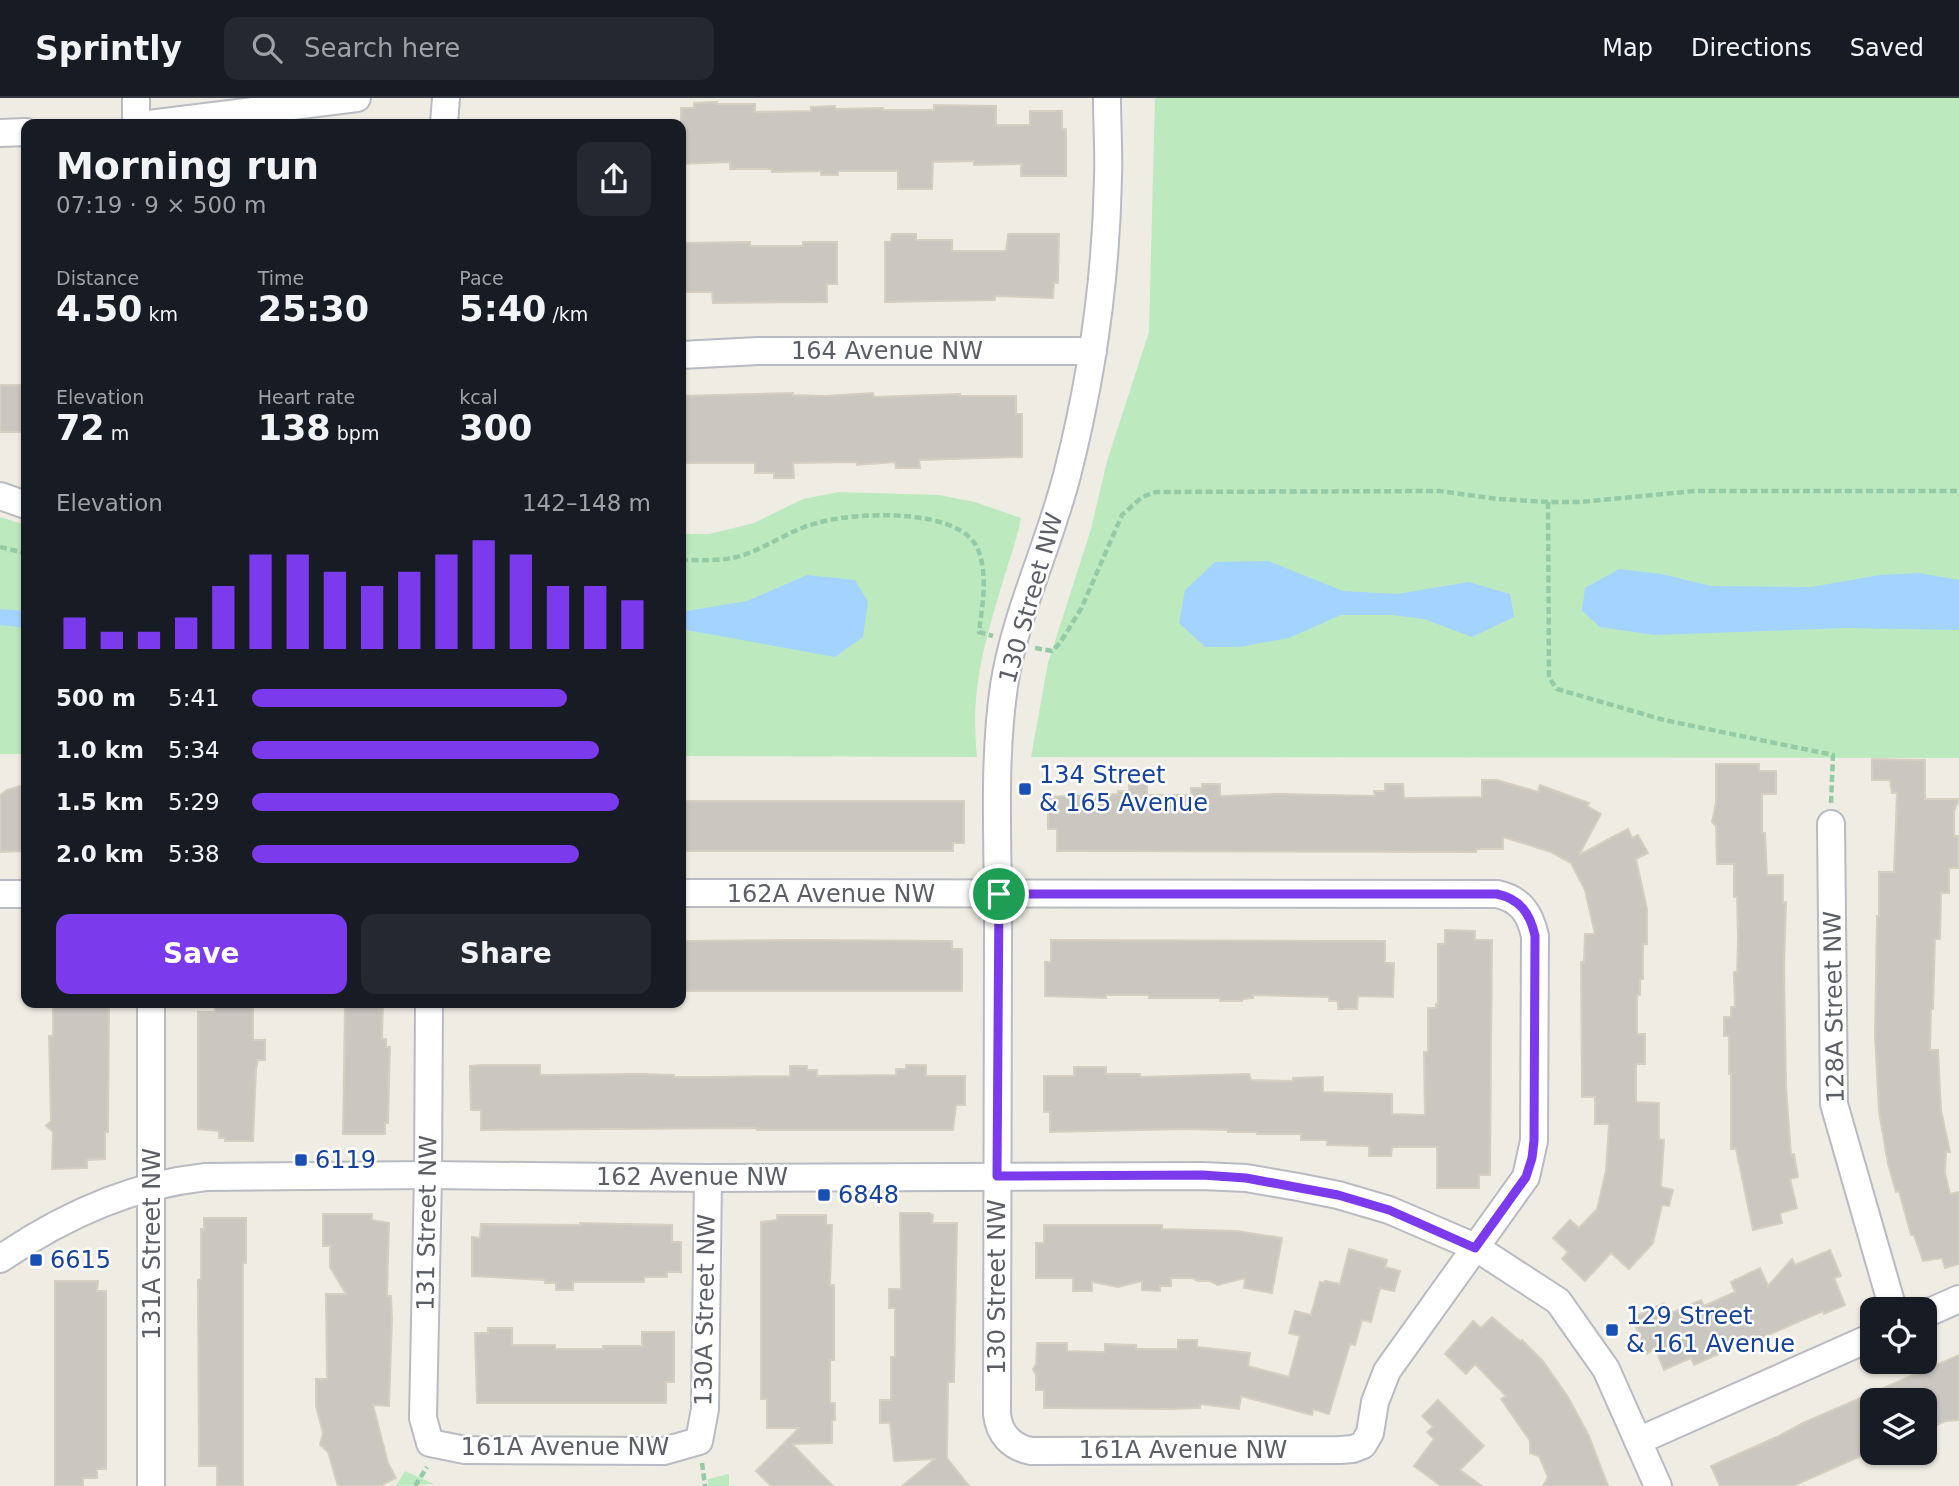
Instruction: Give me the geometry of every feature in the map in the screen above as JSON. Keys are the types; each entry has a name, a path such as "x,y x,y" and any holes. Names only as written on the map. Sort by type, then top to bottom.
{"street":[{"path":"136,98 136,119"},
{"path":"189,119 357,98"},
{"path":"444,119 446,98"},
{"name":"130 Street NW","path":"1005,1437 1000,1430 997,1414 1000,723 1014,642 1066,479 1093,351 1107,226 1107,98"},
{"path":"0,133 21,132"},
{"name":"164 Avenue NW","path":"686,355 758,351 1093,351"},
{"path":"0,496 21,503"},
{"name":"128A Street NW","path":"1830,824 1834,1104 1890,1297"},
{"name":"162A Avenue NW","path":"686,893 1497,894 1509,897 1523,907 1530,918 1535,936 1534,1141 1526,1177 1475,1248"},
{"path":"0,894 21,894"},
{"name":"131A Street NW","path":"151,1008 151,1486"},
{"name":"131 Street NW","path":"429,1008 423,1418 430,1443"},
{"name":"162 Avenue NW","path":"0,1259 46,1229 116,1196 182,1179 232,1175 708,1178 1202,1175 1246,1178 1338,1195 1389,1210 1475,1248 1558,1301 1606,1369 1658,1486"},
{"name":"130A Street NW","path":"699,1441 705,1409 708,1178"},
{"name":"161A Avenue NW","path":"1005,1437 1021,1449 1031,1451 1340,1450 1363,1445 1370,1433 1375,1402 1387,1371 1475,1248"},
{"path":"1937,1309 1959,1299"},
{"path":"1638,1441 1860,1342"},
{"name":"161A Avenue NW","path":"430,1443 465,1450 664,1451 699,1441"}],"path":[{"path":"686,560 710,560 747,554 814,523 847,516 939,520 961,530 979,550 984,578 979,632 1052,651 1081,609 1122,514 1142,496 1157,492 1439,491 1524,502 1581,502 1694,491 1959,491"},
{"path":"1548,502 1549,678 1557,689 1664,720 1833,755 1830,824"},
{"path":"0,547 21,552"}],"green space":[{"path":"1155,98 1959,98 1959,758 1031,757 1048,663 1091,529 1107,461 1149,332"},
{"path":"839,492 939,495 975,502 1021,518 980,668 975,710 977,757 686,756 686,534 709,534 754,523 803,499"},
{"path":"0,517 21,523 21,754 0,754"},
{"path":"405,1471 434,1484 396,1486"},
{"path":"729,1474 729,1486 708,1486 708,1479"}],"water":[{"path":"1268,561 1343,591 1397,594 1469,582 1510,594 1514,617 1472,637 1424,619 1392,615 1341,615 1289,638 1240,647 1205,647 1179,623 1185,590 1215,562"},
{"path":"1619,569 1661,574 1711,586 1811,587 1880,575 1919,573 1959,580 1959,630 1846,628 1654,635 1600,627 1582,611 1585,588"},
{"path":"807,575 855,580 868,602 863,637 835,657 686,630 686,611 747,601"},
{"path":"0,609 21,611 21,627 0,625"}],"building":[{"path":"694,103 755,104 755,112 811,111 811,107 835,106 835,109 934,110 934,105 996,106 996,125 1030,125 1030,111 1062,111 1062,129 1066,129 1066,176 1021,176 1021,164 933,162 932,189 898,189 898,171 838,171 838,175 821,175 821,171 730,169 730,162 686,164 686,119 681,119 681,108 694,108"},
{"path":"892,234 916,234 916,240 952,240 952,251 1006,251 1008,234 1059,234 1058,283 1054,283 1053,298 995,296 995,300 885,302 885,242 891,242"},
{"path":"750,242 750,246 803,246 803,242 837,242 837,284 827,284 827,302 713,303 712,292 686,292 686,243"},
{"path":"0,385 21,385 21,432 0,432"},
{"path":"793,393 825,396 873,393 874,397 960,394 1016,396 1016,414 1022,414 1022,457 919,460 920,468 896,468 895,462 857,465 857,462 793,463 794,478 774,478 774,473 755,473 755,463 686,463 686,396"},
{"path":"1872,759 1925,760 1925,799 1959,799 1954,811 1954,836 1958,836 1958,868 1949,868 1949,893 1941,893 1940,939 1935,939 1931,1009 1930,1050 1938,1050 1941,1110 1950,1152 1946,1152 1945,1173 1950,1194 1959,1192 1959,1264 1945,1268 1942,1258 1923,1261 1914,1235 1911,1235 1899,1191 1896,1192 1888,1164 1879,1112 1875,1036 1879,872 1894,872 1897,793 1892,793 1890,780 1872,780"},
{"path":"1716,764 1759,764 1759,771 1776,771 1776,794 1762,794 1762,833 1765,833 1767,875 1783,875 1783,903 1786,902 1786,1087 1791,1155 1794,1154 1798,1177 1790,1179 1797,1208 1780,1213 1782,1223 1753,1230 1736,1149 1731,1149 1729,1036 1724,1036 1724,1017 1731,1017 1731,1007 1735,1007 1737,897 1734,897 1734,864 1717,864 1716,826 1712,822 1716,803"},
{"path":"1482,780 1497,780 1538,792 1540,785 1589,803 1587,806 1601,814 1579,855 1628,829 1632,838 1638,835 1648,853 1636,859 1647,909 1647,944 1643,944 1643,979 1640,979 1640,995 1637,995 1637,1034 1645,1034 1645,1064 1636,1064 1636,1102 1659,1103 1659,1139 1664,1140 1661,1187 1673,1190 1669,1206 1662,1205 1653,1243 1629,1269 1611,1253 1585,1281 1562,1259 1568,1252 1553,1238 1570,1220 1579,1228 1597,1209 1606,1171 1609,1124 1595,1124 1595,1097 1582,1097 1581,962 1584,962 1585,934 1595,934 1585,890 1571,863 1551,852 1503,837 1503,849 1476,849 1476,852 1057,851 1057,829 1048,829 1048,797 1118,794 1118,791 1129,791 1129,784 1147,784 1147,795 1191,795 1191,788 1202,788 1202,784 1220,784 1220,796 1375,796 1374,791 1385,791 1385,784 1403,784 1404,798 1482,797"},
{"path":"21,786 21,851 0,852 0,795"},
{"path":"686,801 964,801 964,843 953,843 953,851 686,851"},
{"path":"1445,930 1475,931 1475,940 1492,940 1490,1175 1479,1175 1479,1188 1437,1188 1437,1147 1392,1147 1391,1156 1369,1156 1369,1146 1327,1145 1327,1140 1301,1140 1301,1134 1183,1129 1050,1132 1050,1112 1044,1112 1044,1076 1074,1076 1074,1067 1106,1067 1106,1074 1140,1074 1140,1077 1249,1074 1251,1080 1293,1081 1293,1078 1323,1077 1323,1092 1392,1094 1392,1114 1425,1115 1424,1052 1428,1052 1428,1008 1436,1008 1438,1004 1438,944 1445,944"},
{"path":"1051,940 1385,941 1385,963 1394,963 1393,997 1358,996 1357,1009 1338,1009 1338,1001 1329,1001 1329,997 1253,995 1253,998 1242,1001 1220,1001 1220,998 1149,998 1149,995 1106,995 1106,998 1045,996 1045,962 1051,962"},
{"path":"686,941 952,941 952,949 962,949 962,991 686,991"},
{"path":"53,1008 109,1008 108,1132 105,1132 105,1159 87,1160 87,1168 52,1169 53,1132 46,1126 51,1121 49,1036 53,1036"},
{"path":"215,1008 253,1008 253,1040 265,1040 265,1060 258,1060 256,1069 253,1141 225,1141 225,1138 219,1138 219,1131 198,1129 198,1012 215,1012"},
{"path":"345,1008 383,1008 382,1039 386,1039 386,1047 390,1047 388,1123 385,1123 385,1134 343,1134"},
{"path":"540,1065 540,1075 640,1074 713,1077 790,1076 790,1066 807,1066 807,1070 817,1070 817,1076 896,1075 896,1069 906,1069 906,1065 926,1065 926,1076 965,1076 965,1105 956,1105 953,1130 481,1130 481,1110 471,1110 470,1066"},
{"path":"900,1213 929,1213 933,1215 932,1223 957,1223 954,1382 948,1382 947,1458 969,1486 902,1486 935,1459 894,1461 890,1423 880,1423 880,1400 891,1400 891,1357 895,1357 895,1308 889,1308 889,1289 901,1289"},
{"path":"323,1214 372,1214 372,1220 389,1223 387,1296 391,1296 392,1319 389,1406 373,1405 388,1463 396,1478 380,1486 338,1486 328,1452 320,1445 323,1433 316,1406 316,1379 327,1379 326,1294 346,1294 330,1267 330,1246 323,1246"},
{"path":"777,1215 826,1215 826,1225 832,1225 830,1285 834,1285 834,1360 830,1360 830,1403 835,1403 835,1420 832,1420 832,1443 792,1444 833,1486 771,1486 756,1471 799,1428 767,1428 767,1399 761,1399 761,1222 777,1220"},
{"path":"204,1218 246,1218 246,1263 243,1263 243,1486 217,1486 217,1466 199,1466 198,1280 201,1279 201,1229 204,1229"},
{"path":"481,1224 672,1225 672,1242 681,1242 681,1272 667,1272 667,1277 644,1277 644,1282 573,1282 573,1290 556,1290 556,1283 545,1283 545,1280 472,1276 472,1237 480,1238"},
{"path":"1044,1225 1162,1225 1162,1229 1237,1231 1282,1238 1272,1293 1244,1288 1245,1278 1218,1285 1192,1278 1171,1278 1171,1286 1160,1286 1160,1291 1142,1290 1142,1281 1118,1287 1092,1282 1092,1291 1073,1291 1073,1278 1036,1278 1036,1243 1044,1243"},
{"path":"1349,1249 1387,1260 1385,1267 1400,1271 1394,1291 1380,1288 1371,1322 1362,1320 1355,1345 1350,1344 1329,1414 1313,1409 1312,1415 1241,1396 1239,1409 1200,1404 1200,1408 1170,1409 1044,1408 1044,1390 1036,1390 1036,1375 1033,1369 1036,1364 1037,1343 1067,1343 1067,1351 1105,1352 1105,1344 1136,1345 1136,1349 1178,1349 1178,1340 1197,1340 1197,1347 1250,1353 1248,1366 1289,1377 1300,1336 1289,1333 1295,1311 1311,1315 1320,1282 1340,1284"},
{"path":"1830,1250 1841,1276 1834,1278 1845,1305 1824,1314 1823,1311 1757,1340 1755,1338 1694,1365 1691,1358 1664,1370 1655,1348 1647,1354 1632,1318 1664,1303 1669,1314 1701,1300 1704,1306 1735,1292 1731,1282 1760,1268 1768,1286 1792,1259 1795,1265"},
{"path":"55,1281 98,1281 97,1291 106,1291 106,1469 97,1469 97,1478 83,1478 83,1486 55,1486"},
{"path":"1492,1317 1522,1340 1543,1361 1568,1397 1589,1436 1608,1486 1543,1486 1548,1477 1539,1456 1530,1453 1530,1441 1501,1399 1506,1396 1475,1364 1466,1374 1445,1354 1473,1321 1481,1328"},
{"path":"488,1328 512,1328 512,1345 555,1345 555,1349 642,1346 642,1332 674,1332 674,1382 666,1382 666,1403 477,1403 475,1333 488,1333"},
{"path":"1959,1355 1959,1420 1937,1425 1937,1388 1883,1388 1915,1374 1937,1374 1937,1365"},
{"path":"1860,1398 1860,1456 1793,1486 1720,1486 1711,1466"},
{"path":"1438,1400 1484,1446 1460,1470 1482,1486 1441,1486 1414,1466 1434,1439 1427,1432 1433,1427 1422,1416"}],"place":[{"name":"134 Street & 165 Avenue","path":"1025,789"},
{"name":"6119","path":"301,1160"},
{"name":"6848","path":"824,1195"},
{"name":"6615","path":"36,1260"},
{"name":"129 Street & 161 Avenue","path":"1612,1330"}],"route":[{"path":"999,894 1497,894 1509,897 1523,907 1530,918 1535,936 1534,1141 1526,1177 1475,1248 1435,1228 1389,1210 1338,1195 1246,1178 1202,1175 997,1176 999,894"}]}
